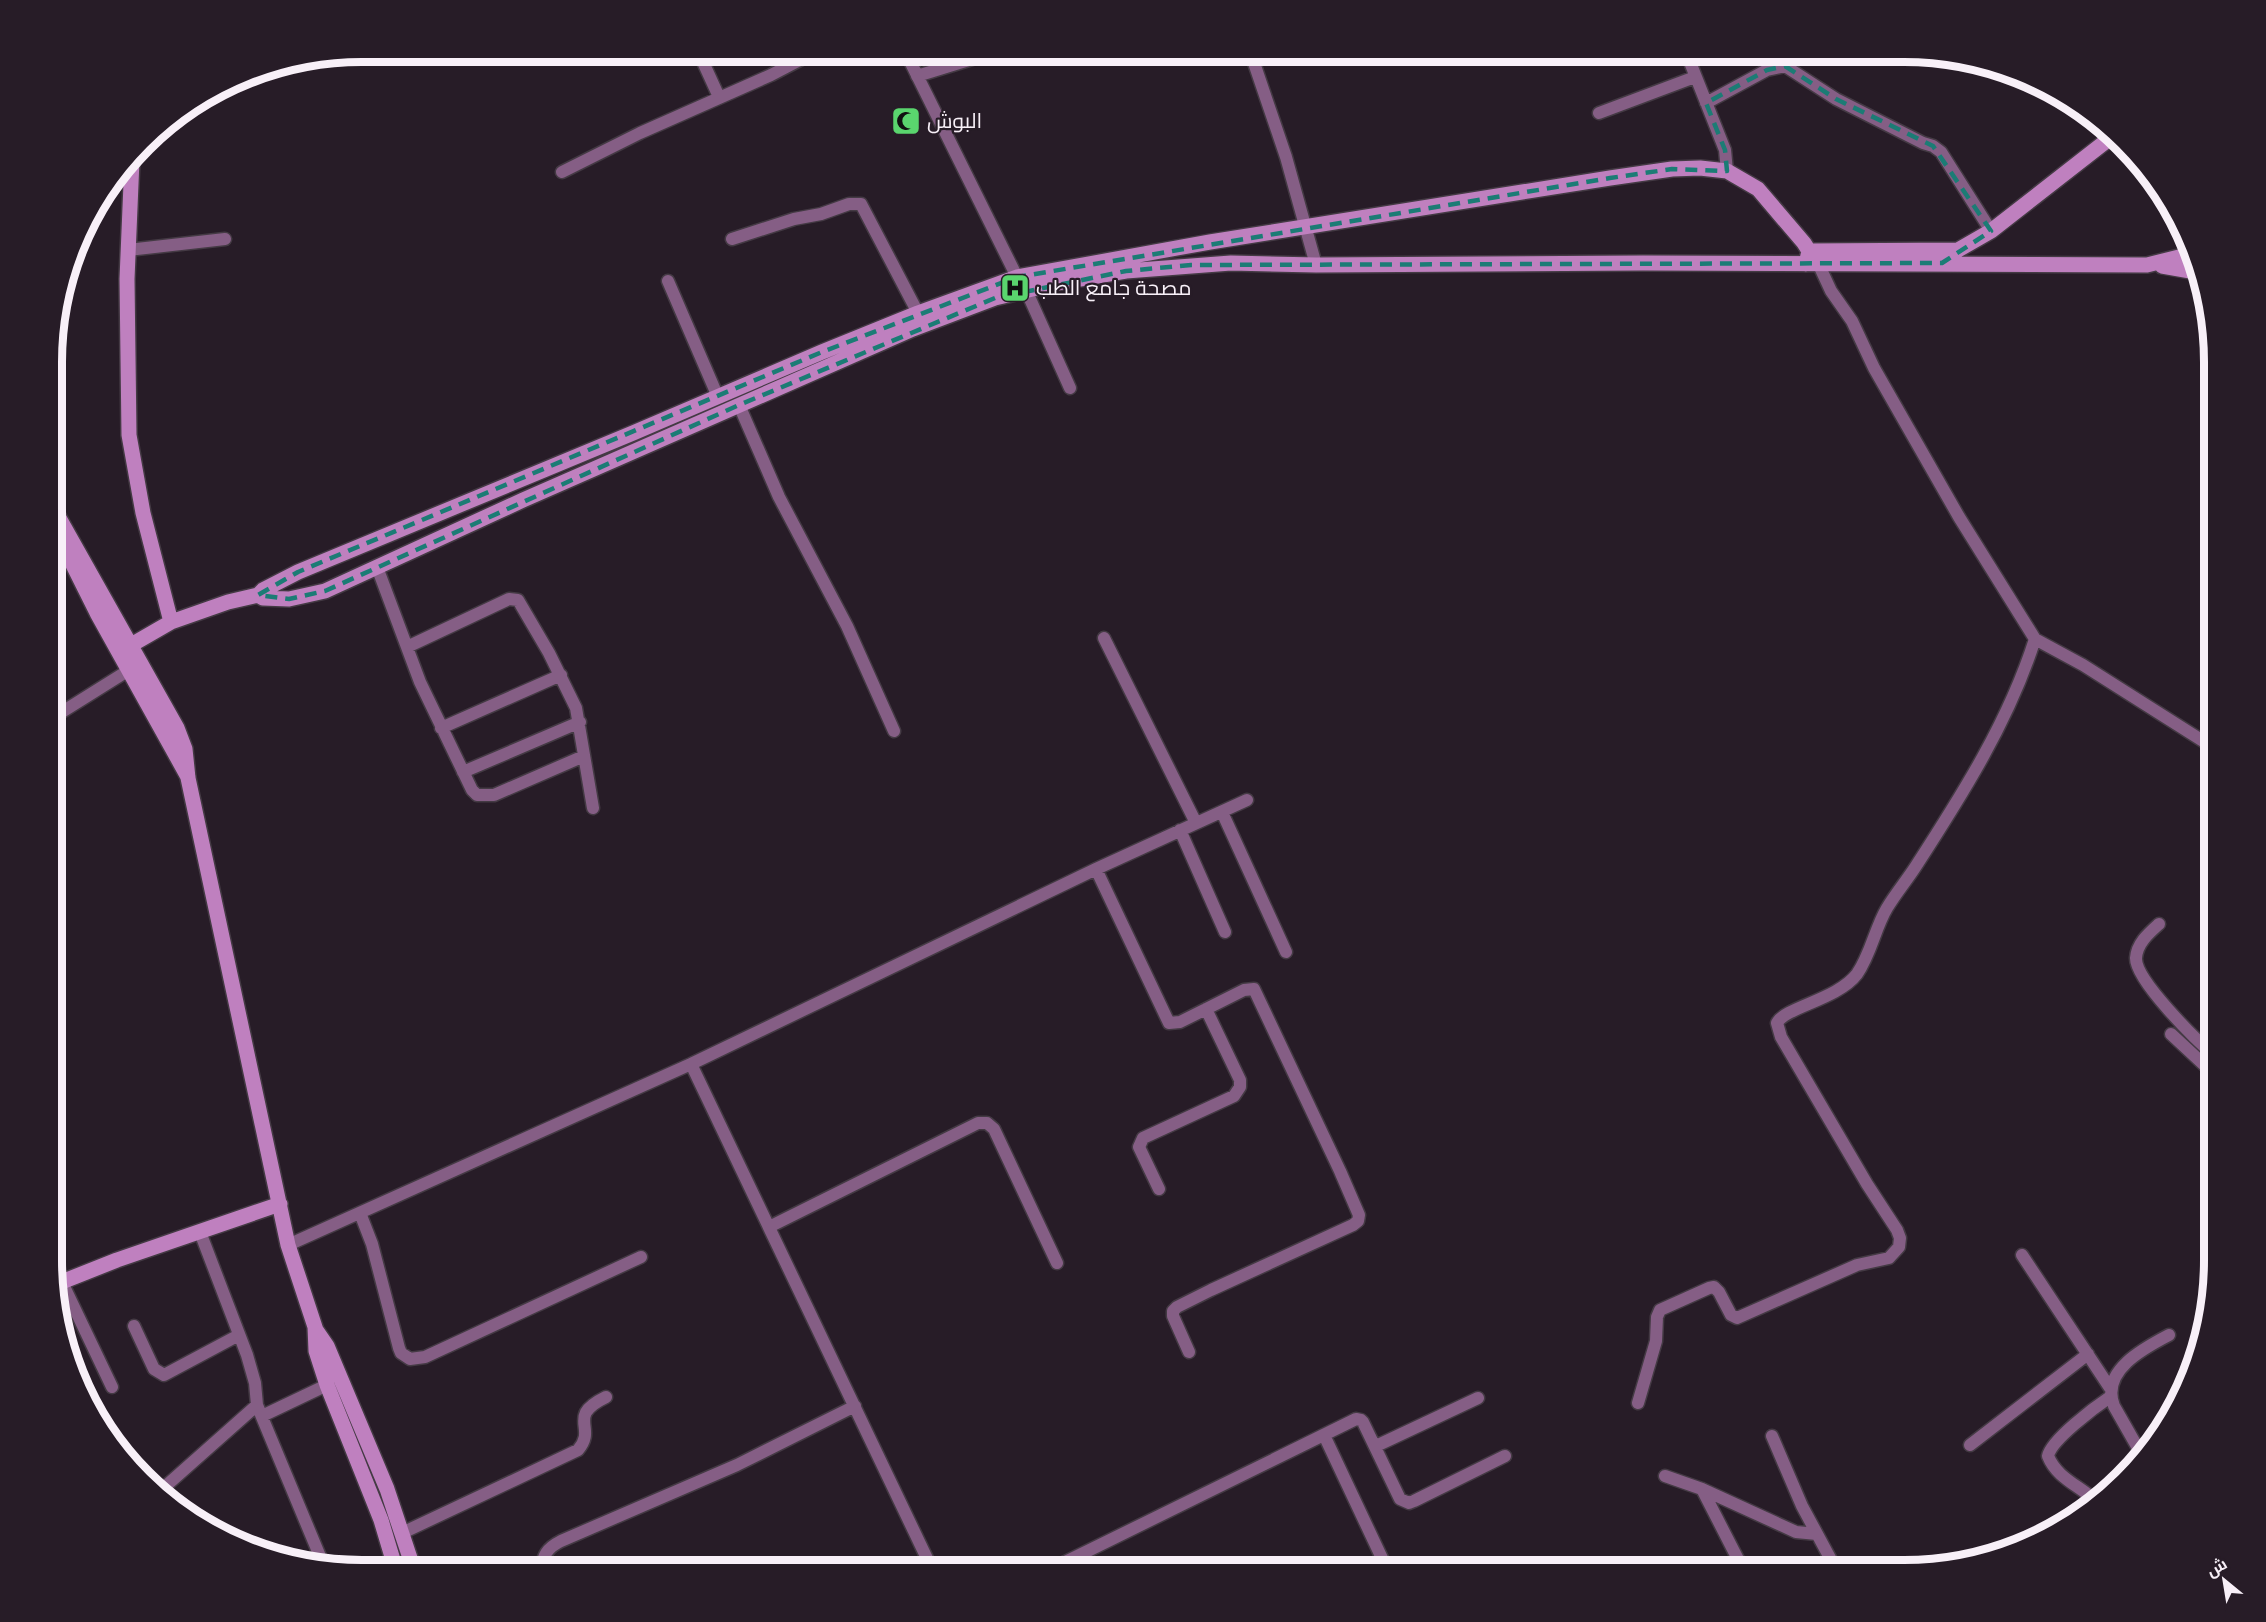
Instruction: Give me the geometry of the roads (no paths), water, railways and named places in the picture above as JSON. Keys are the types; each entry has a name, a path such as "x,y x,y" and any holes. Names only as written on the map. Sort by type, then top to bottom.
{"street":[{"path":"703,62 719,97"},
{"path":"562,172 640,133 796,62"},
{"path":"910,62 1017,277"},
{"path":"917,76 962,62"},
{"path":"1254,62 1286,157 1316,265"},
{"path":"1690,62 1725,150 1727,171"},
{"path":"1706,103 1767,70 1785,66 1836,99 1941,152 1991,231"},
{"path":"1599,113 1695,77"},
{"path":"1942,263 1958,250 1991,231 2107,140"},
{"path":"132,169 128,250 129,435 143,513 171,622"},
{"path":"124,649 171,622 228,602 258,595 262,590 298,572 918,313 1017,277 1186,246 1672,169 1727,171 1758,189 1779,211 1852,321 1874,368 1954,508 2035,639 2205,738"},
{"path":"732,239 849,204 861,204 918,313"},
{"path":"128,250 225,239"},
{"path":"1186,246 1191,265"},
{"path":"258,595 275,599 325,591 913,329 995,298 1126,270 1191,265 1811,259 1958,250"},
{"path":"2147,265 2185,255"},
{"path":"1811,259 2147,265 2191,271"},
{"path":"668,281 718,397"},
{"path":"1026,291 1070,388"},
{"path":"739,405 779,497 847,626 894,730"},
{"path":"548,469 557,486"},
{"path":"62,525 124,649 129,670 188,778 198,787 293,1243 316,1330 316,1351 327,1385 381,1520 393,1560"},
{"path":"62,541 124,649 181,737 188,760 188,778 219,913 279,1204 293,1243"},
{"path":"377,567 406,647 441,728 472,790 477,795 487,797 584,756"},
{"path":"406,647 514,599 522,604 561,675 576,708 593,808"},
{"path":"1104,638 1196,823"},
{"path":"1638,1403 1656,1341 1658,1314 1664,1307 1714,1287 1731,1315 1737,1318 1857,1265 1889,1258 1899,1247 1900,1238 1897,1230 1867,1184 1781,1037 1777,1023 1785,1014 1806,1007 1836,992 1856,975 1887,907 1954,805 1996,732 2025,670 2035,639"},
{"path":"62,712 129,670"},
{"path":"441,728 561,675"},
{"path":"463,772 579,722"},
{"path":"293,1243 691,1064 1096,869 1247,800"},
{"path":"1222,812 1286,952"},
{"path":"1180,830 1226,932"},
{"path":"1096,869 1166,1019 1173,1024 1244,990 1254,989 1359,1215 1358,1221 1353,1225 1177,1307 1173,1311 1173,1316 1189,1352"},
{"path":"2159,924 2142,940 2136,958 2140,975 2194,1039 2205,1048"},
{"path":"1159,1189 1139,1147 1140,1142 1154,1132 1234,1096 1240,1088 1240,1080 1206,1009"},
{"path":"2171,1034 2205,1066"},
{"path":"691,1064 928,1560"},
{"path":"769,1227 978,1124 987,1123 994,1129 1057,1263"},
{"path":"62,1282 279,1204"},
{"path":"360,1213 372,1244 399,1348 401,1353 410,1359 425,1357 641,1257"},
{"path":"200,1232 252,1371 259,1411 321,1558"},
{"path":"2022,1255 2088,1354 2138,1448"},
{"path":"63,1293 111,1387"},
{"path":"134,1326 154,1369 164,1375 239,1335"},
{"path":"316,1330 327,1346 387,1489 411,1560"},
{"path":"2090,1496 2068,1482 2050,1463 2048,1456 2052,1447 2110,1393 2116,1375 2127,1361 2154,1342 2169,1335"},
{"path":"1970,1445 2088,1354"},
{"path":"165,1487 259,1411 327,1385"},
{"path":"402,1533 575,1452 584,1440 584,1416 587,1410 591,1405 606,1397"},
{"path":"1376,1446 1478,1398"},
{"path":"542,1560 546,1551 561,1541 737,1465 855,1406"},
{"path":"1069,1560 1359,1419 1376,1446 1400,1499 1409,1503 1505,1456"},
{"path":"1324,1435 1383,1560"},
{"path":"1772,1436 1831,1560"},
{"path":"1665,1476 1702,1489 1796,1532 1817,1534"},
{"path":"1702,1489 1738,1560"}],"place":[{"name":"البوش","path":"906,121"},
{"name":"مصحة جامع الطب","path":"1015,288"}]}
